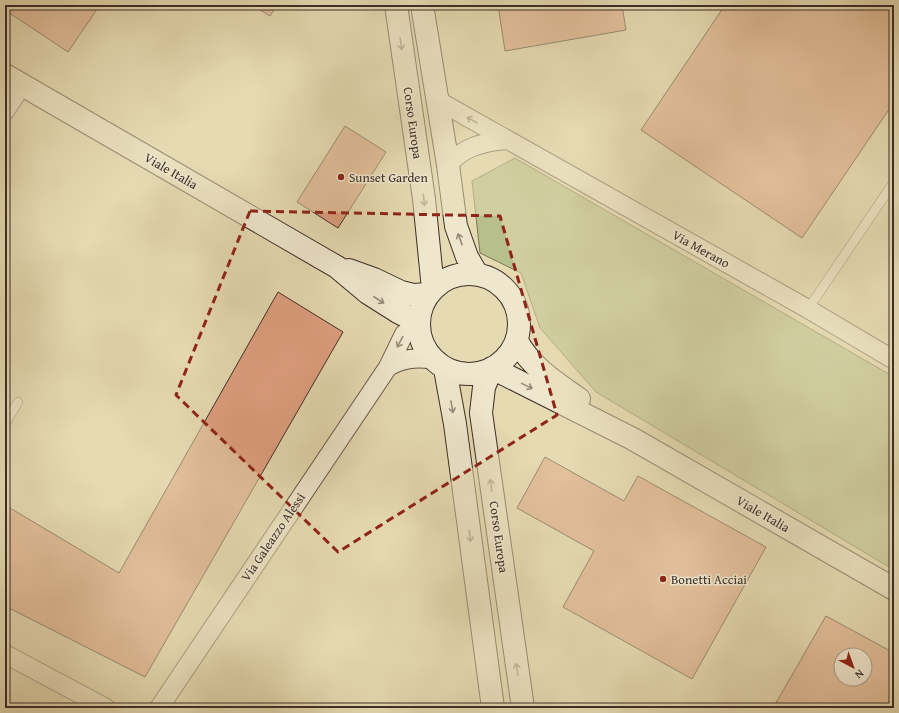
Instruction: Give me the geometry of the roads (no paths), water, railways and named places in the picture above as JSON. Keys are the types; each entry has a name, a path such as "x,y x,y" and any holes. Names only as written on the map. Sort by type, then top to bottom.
{"main road":[{"name":"Corso Europa","path":"396,5 424,199 431,291"},
{"name":"Corso Europa","path":"422,5 448,165 456,226 467,256 477,274"},
{"name":"Viale Italia","path":"14,80 337,267 368,293 419,323"},
{"name":"Viale Italia","path":"337,267 374,279 401,292 413,295 431,291"},
{"path":"477,274 491,278 503,286 513,298 518,312 520,326 517,341 511,353 502,362 487,371 474,374 459,373 440,364 426,349 420,336 419,323 422,307 431,291 442,281 453,276 477,274"},
{"name":"Viale Italia","path":"517,341 523,353 546,375 633,439"},
{"path":"440,364 455,424 492,708"},
{"name":"Corso Europa","path":"492,368 484,387 481,413 523,708"},
{"name":"Viale Italia","path":"492,368 633,439 894,589"}],"street":[{"path":"5,111 14,80"},
{"name":"Via Merano","path":"437,100 808,309 894,360"},
{"path":"448,165 458,155 474,146 506,140"},
{"name":"Via Galeazzo Alessi","path":"159,708 388,367 404,334 419,323"},
{"path":"388,367 397,361 421,358 440,364"},
{"path":"5,654 106,708"}],"lane":[{"path":"808,309 894,182"},
{"path":"5,424 18,402"}],"place":[{"name":"Sunset Garden","path":"341,177"},
{"name":"Bonetti Acciai","path":"663,579"}]}
